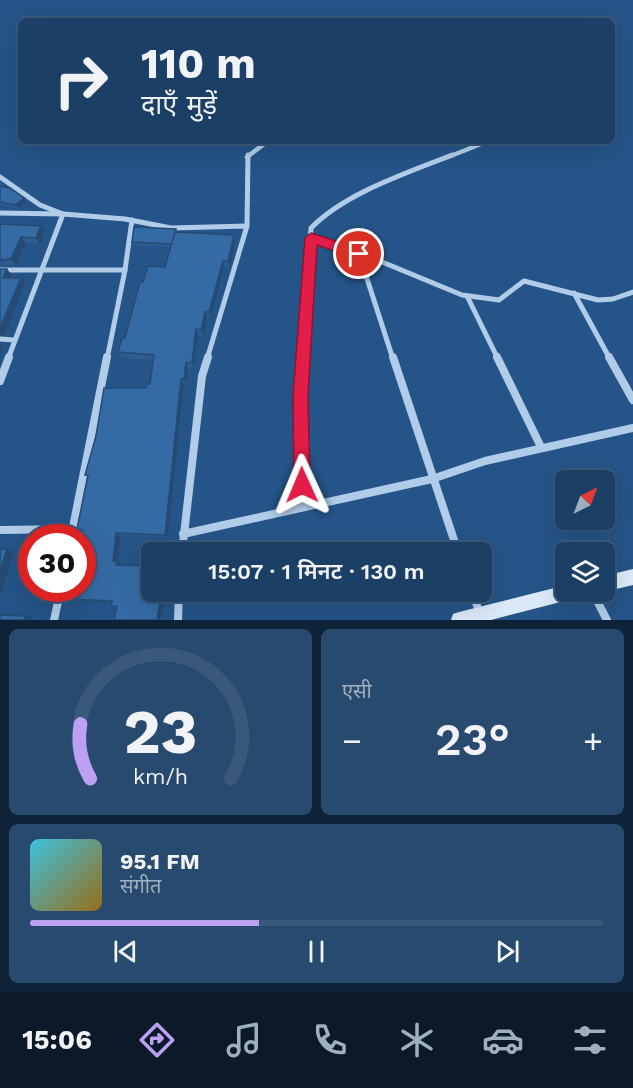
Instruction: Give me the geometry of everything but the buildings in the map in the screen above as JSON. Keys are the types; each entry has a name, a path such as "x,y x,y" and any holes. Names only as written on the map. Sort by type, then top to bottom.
{"street":[{"path":"183,542 202,376 247,226 247,156 264,144"},
{"path":"302,507 301,395 311,228 315,221 333,209 411,172 481,144"},
{"path":"0,177 40,205 63,214"},
{"path":"0,213 63,214 132,220 171,228 247,226"},
{"path":"0,381 63,214"},
{"path":"74,524 125,270 132,220"},
{"path":"311,238 467,296 499,300 524,281 604,300 633,292"},
{"path":"359,254 454,542"},
{"path":"0,270 125,270"},
{"path":"573,293 633,400"},
{"path":"467,296 541,447"},
{"path":"0,339 14,340"},
{"path":"183,534 432,479 485,461 633,428"},
{"path":"0,530 18,531"},
{"path":"615,581 633,577"},
{"path":"459,620 555,596"},
{"path":"54,620 58,602"},
{"path":"178,620 179,602"},
{"path":"476,602 481,615"},
{"path":"598,602 607,620"}],"route":[{"path":"302,485 301,395 311,238 359,254"}]}
